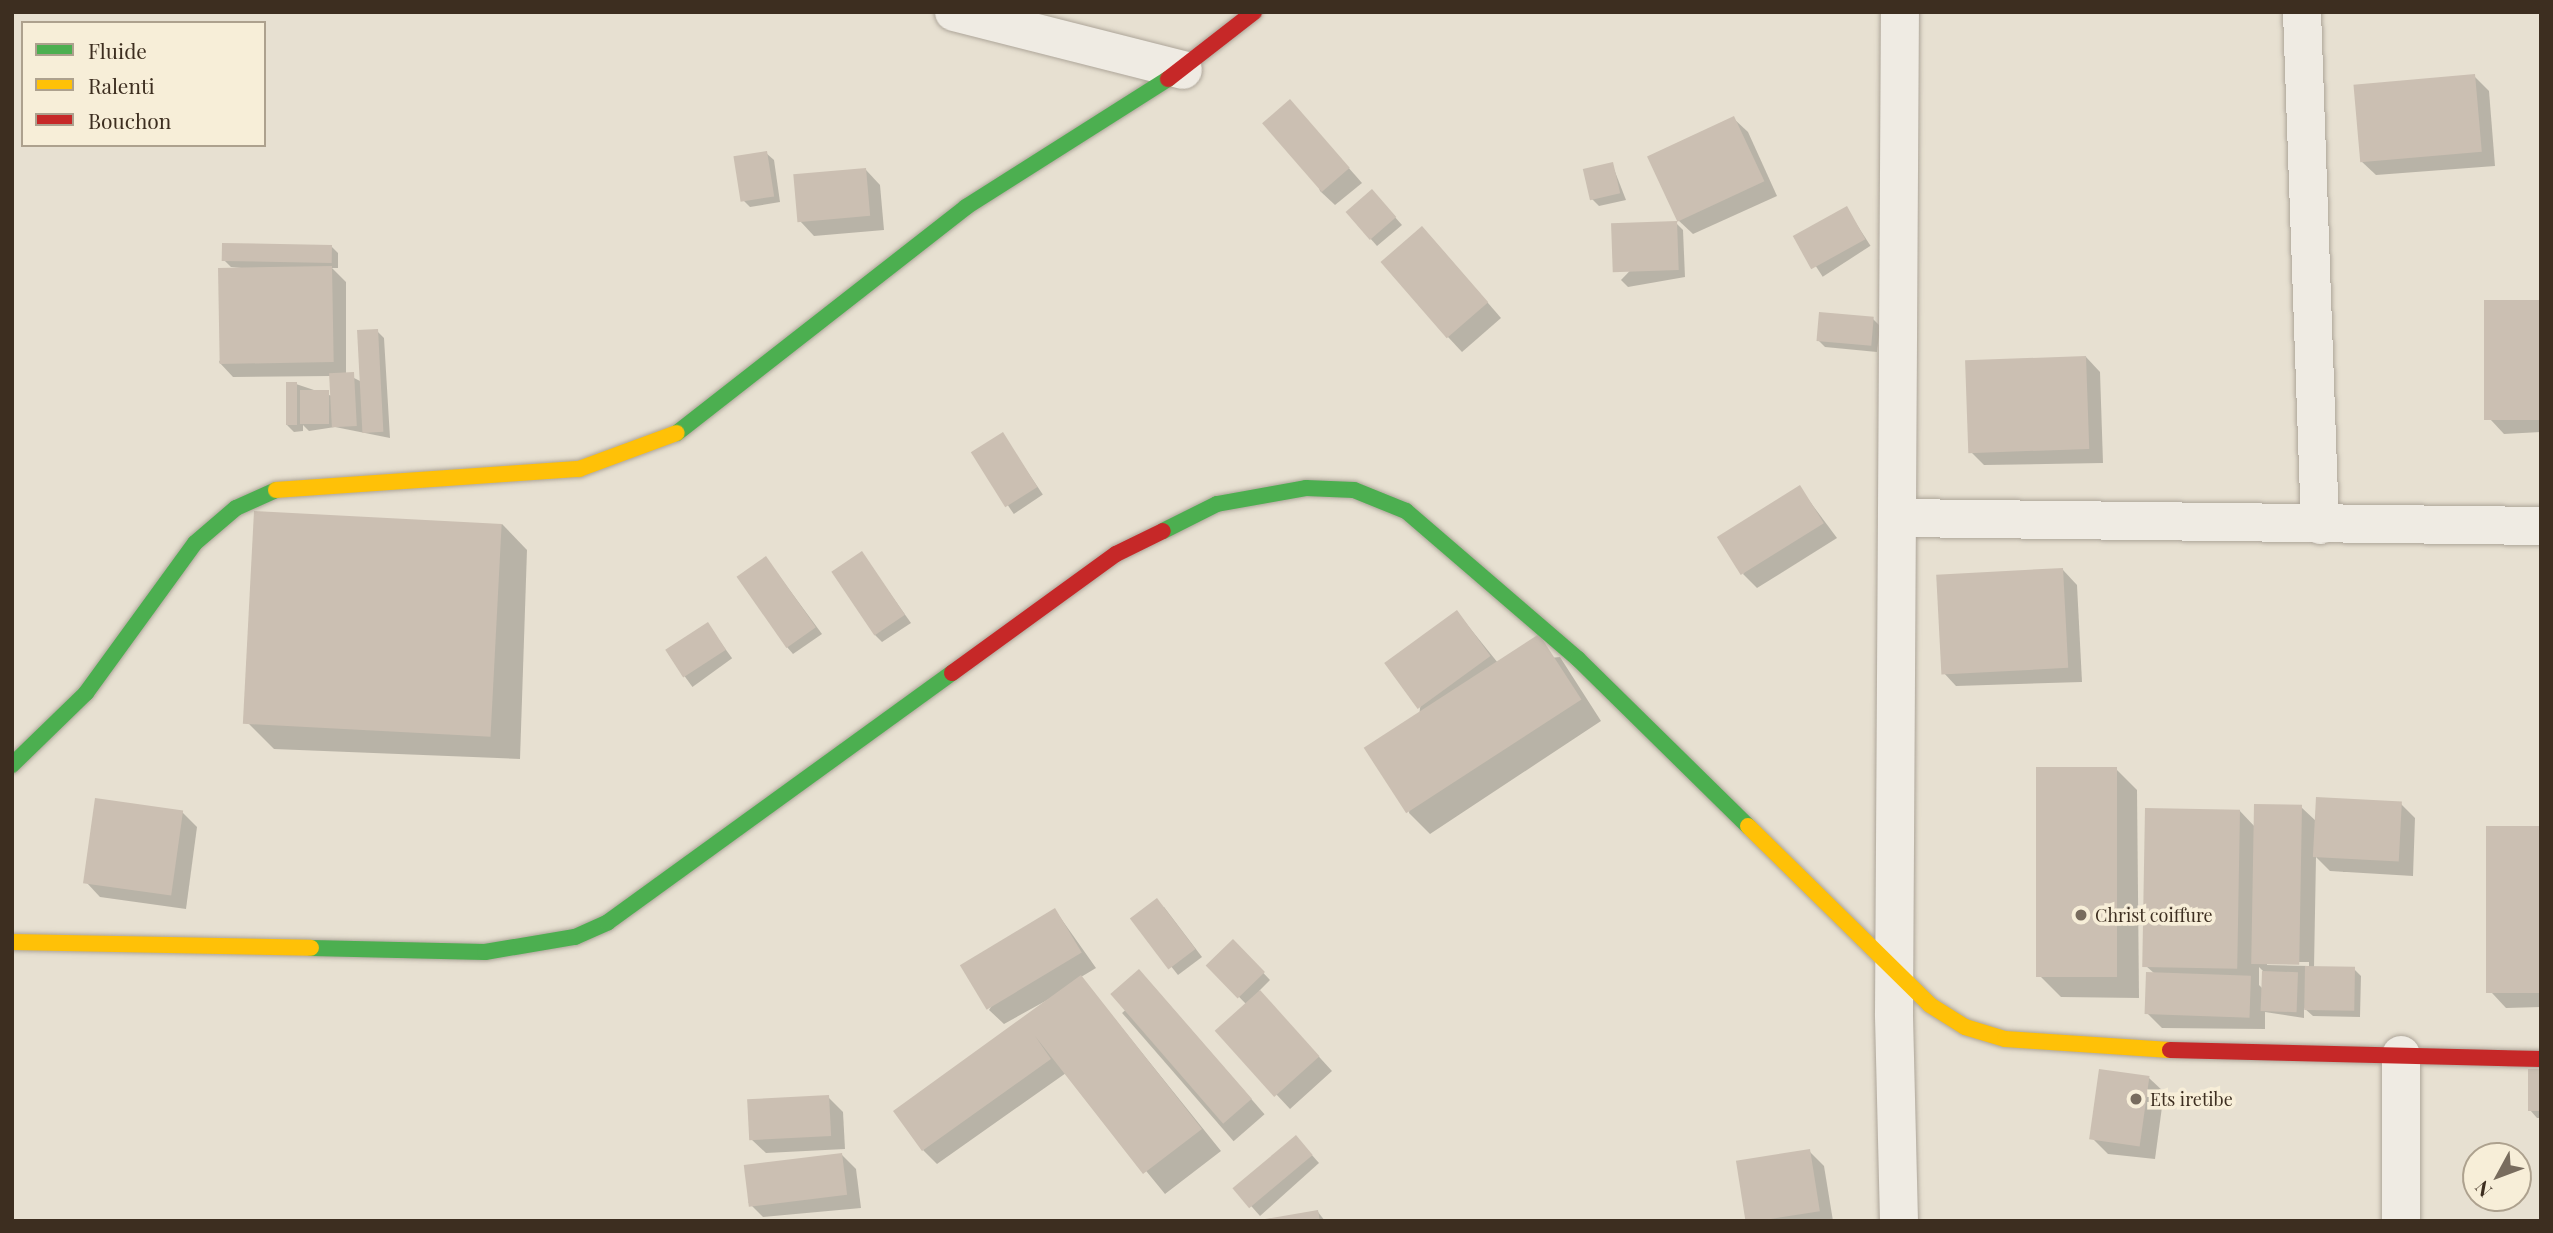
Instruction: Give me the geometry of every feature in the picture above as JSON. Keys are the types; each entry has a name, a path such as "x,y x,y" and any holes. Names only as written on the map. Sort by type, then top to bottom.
{"street":[{"path":"954,12 1182,70"},
{"path":"12,765 86,693 195,543 236,508 275,489 579,469 674,435 966,207 1182,70 1254,12"},
{"path":"1899,1221 1895,971 1900,12"},
{"path":"2302,12 2320,525"},
{"path":"12,942 485,952 575,937 608,922 1116,554 1217,504 1306,488 1354,490 1406,511 1633,708 1895,971 1942,1013 2005,1039 2541,1059"},
{"path":"1899,518 2541,526"},
{"path":"2401,1055 2401,1221"}],"building":[{"path":"2475,74 2482,152 2360,162 2353,85"},
{"path":"1290,99 1350,168 1322,192 1262,123"},
{"path":"1734,116 1764,181 1677,222 1647,157"},
{"path":"767,151 774,196 741,202 733,156"},
{"path":"1613,162 1620,193 1590,200 1583,169"},
{"path":"866,168 870,216 797,222 793,174"},
{"path":"1372,189 1396,217 1370,240 1346,212"},
{"path":"1847,206 1865,239 1811,269 1793,236"},
{"path":"1677,221 1679,270 1613,272 1611,223"},
{"path":"1422,226 1488,302 1447,338 1380,262"},
{"path":"222,243 332,245 332,263 222,261"},
{"path":"332,266 334,362 220,364 218,268"},
{"path":"2484,300 2541,300 2541,420 2484,420"},
{"path":"1819,312 1874,317 1871,346 1816,341"},
{"path":"378,329 383,432 362,433 357,330"},
{"path":"2086,356 2089,449 1968,453 1965,360"},
{"path":"354,372 357,426 332,427 329,373"},
{"path":"286,382 297,382 297,425 286,425"},
{"path":"300,390 329,390 329,424 300,424"},
{"path":"1003,432 1037,487 1005,507 971,452"},
{"path":"1800,485 1824,523 1741,575 1717,537"},
{"path":"254,511 502,524 491,737 243,724"},
{"path":"862,551 905,615 874,636 831,572"},
{"path":"766,556 816,627 786,648 737,577"},
{"path":"2063,568 2068,668 1941,675 1936,575"},
{"path":"1457,610 1491,656 1418,709 1384,663"},
{"path":"708,622 726,650 683,677 665,650"},
{"path":"1539,634 1581,699 1406,813 1364,748"},
{"path":"2036,767 2117,767 2117,977 2036,977"},
{"path":"2316,797 2402,802 2399,861 2313,857"},
{"path":"95,798 183,810 171,896 83,883"},
{"path":"2254,804 2302,805 2299,965 2251,964"},
{"path":"2145,808 2240,810 2237,969 2142,967"},
{"path":"2486,826 2541,826 2541,993 2486,993"},
{"path":"1157,898 1196,949 1168,970 1130,918"},
{"path":"1055,908 1082,953 987,1010 960,965"},
{"path":"1233,939 1265,972 1238,998 1206,965"},
{"path":"2305,966 2355,967 2354,1011 2304,1010"},
{"path":"1139,969 1252,1099 1223,1124 1110,994"},
{"path":"2262,971 2298,972 2297,1012 2261,1011"},
{"path":"2146,972 2251,976 2249,1018 2145,1014"},
{"path":"1081,975 1202,1129 1143,1174 1035,1036 1051,1059 922,1151 893,1111"},
{"path":"1260,990 1320,1056 1274,1097 1215,1031"},
{"path":"2099,1069 2150,1076 2140,1146 2089,1139"},
{"path":"2528,1069 2541,1069 2541,1111 2528,1111"},
{"path":"829,1095 831,1136 749,1140 747,1099"},
{"path":"1296,1135 1313,1155 1249,1208 1232,1188"},
{"path":"1810,1149 1820,1211 1745,1221 1736,1161"},
{"path":"842,1153 847,1195 749,1207 744,1165"},
{"path":"1318,1210 1320,1221 1265,1221 1265,1219"}],"traffic: fast":[{"path":"677,433 966,207 1168,79"},
{"path":"1163,531 1217,504 1306,488 1354,490 1406,511 1578,659 1748,826"},
{"path":"12,765 86,693 195,543 236,508 276,490"},
{"path":"311,948 485,952 575,937 608,922 952,673"}],"traffic: slow":[{"path":"276,490 579,469 677,433"},
{"path":"1748,826 1930,1005 1965,1027 2005,1039 2170,1050"},
{"path":"12,942 311,948"}],"traffic: jam":[{"path":"1168,79 1254,12"},
{"path":"952,673 1116,554 1163,531"},
{"path":"2170,1050 2541,1059"}],"place":[{"name":"Christ coiffure","path":"2081,915"},
{"name":"Ets iretibe","path":"2136,1099"}]}
